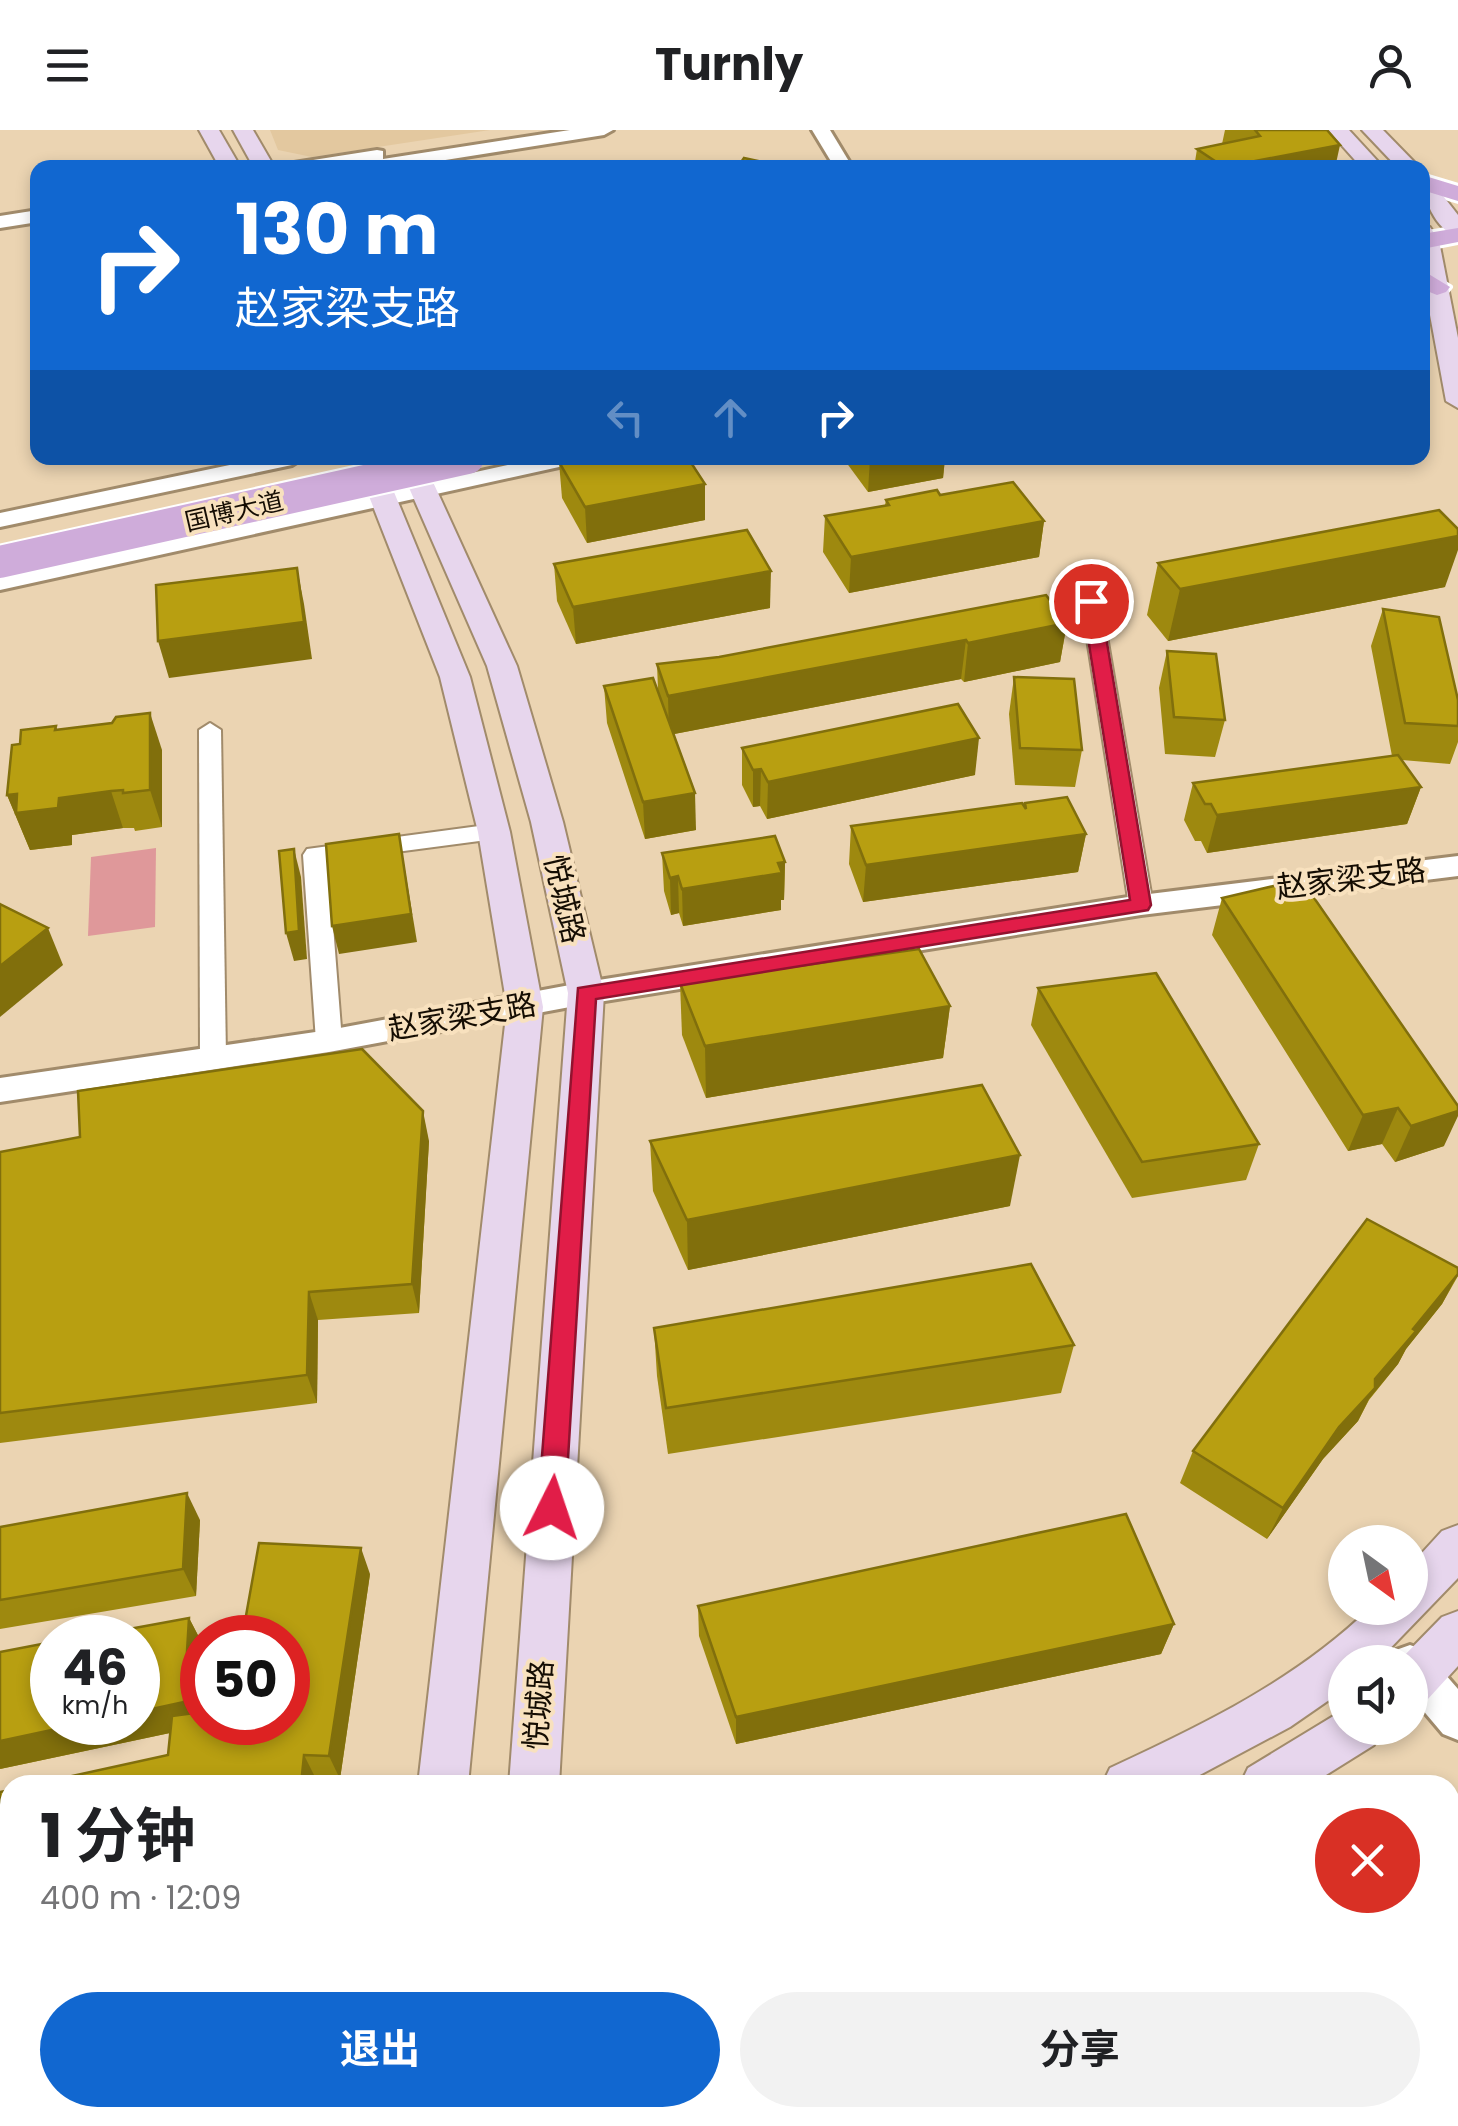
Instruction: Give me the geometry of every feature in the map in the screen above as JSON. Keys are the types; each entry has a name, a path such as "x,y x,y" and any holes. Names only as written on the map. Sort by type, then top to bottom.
{"main road":[{"path":"209,130 226,160"},
{"path":"243,130 260,160"},
{"path":"1338,130 1366,160"},
{"path":"1372,130 1402,160"},
{"path":"1430,190 1456,218 1430,231"},
{"path":"1430,283 1458,401"},
{"name":"国博大道","path":"0,541 349,465"},
{"name":"悦城路","path":"370,465 387,500 455,678 494,832 526,1007 444,1775"},
{"name":"国博大道","path":"0,562 436,465"},
{"name":"悦城路","path":"416,474 502,666 546,822 586,993 535,1775"},
{"path":"1407,1645 1458,1546"},
{"path":"1410,1645 1458,1633"},
{"path":"1149,1775 1204,1750 1328,1681"},
{"path":"1281,1775 1330,1745"}],"street":[{"path":"346,160 539,130"},
{"path":"409,160 604,130"},
{"path":"822,130 840,160"},
{"path":"0,211 30,207"},
{"path":"0,222 30,217"},
{"path":"0,520 259,465"},
{"path":"0,582 387,500 416,474 502,465"},
{"path":"1091,601 1141,905"},
{"path":"210,730 213,1058"},
{"path":"328,1041 315,855 494,832"},
{"name":"赵家梁支路","path":"0,1090 328,1041 586,993 1141,905 1458,866"},
{"path":"1428,1677 1458,1720"}],"shaded area":[{"path":"270,130 490,130 312,157 278,150"},
{"path":"156,848 155,927 88,936 91,857"}],"building":[{"path":"1255,130 1327,130 1340,145 1261,160 1214,160 1197,149 1260,136"},
{"path":"561,465 693,465 705,484 585,507"},
{"path":"1013,482 1044,521 851,557 825,516 889,505 886,500 937,490 940,495"},
{"path":"1439,510 1458,529 1458,536 1180,589 1158,563"},
{"path":"747,530 771,571 573,607 554,564"},
{"path":"297,568 304,622 158,641 156,585"},
{"path":"1046,595 1067,623 668,696 657,664 719,657"},
{"path":"1383,609 1439,617 1458,700 1458,726 1405,723"},
{"path":"1167,651 1216,654 1225,720 1174,717"},
{"path":"1014,677 1074,679 1082,750 1020,748"},
{"path":"653,678 695,793 643,802 604,686"},
{"path":"958,704 979,738 768,782 761,769 753,770 742,748"},
{"path":"150,713 150,790 59,798 58,808 16,813 17,794 7,795 12,745 20,744 21,730 112,723 116,717"},
{"path":"1398,755 1421,787 1217,815 1193,783"},
{"path":"1067,797 1086,834 866,865 851,826 1022,803 1026,809 1025,803"},
{"path":"399,834 411,914 332,926 326,844"},
{"path":"775,836 785,862 778,863 782,873 682,889 678,876 670,878 662,853"},
{"path":"294,849 299,931 286,933 279,851"},
{"path":"1278,885 1281,896 1310,892 1458,1111 1411,1126 1398,1108 1363,1115 1222,898"},
{"path":"0,904 48,928 0,966"},
{"path":"919,949 950,1006 705,1046 680,983"},
{"path":"1156,973 1259,1144 1142,1162 1038,988"},
{"path":"362,1049 423,1111 412,1284 309,1292 307,1375 0,1413 0,1152 80,1137 78,1091"},
{"path":"982,1085 1020,1155 687,1220 650,1141"},
{"path":"1367,1219 1458,1268 1458,1274 1375,1379 1375,1388 1339,1427 1283,1508 1193,1451"},
{"path":"1031,1264 1074,1345 666,1408 654,1328"},
{"path":"187,1493 183,1569 0,1600 0,1527"},
{"path":"1126,1514 1174,1624 736,1717 698,1606"},
{"path":"259,1543 361,1548 329,1756 304,1755 302,1775 77,1775 168,1755 172,1716 180,1715 180,1745 310,1745 310,1615 246,1615"},
{"path":"180,1620 180,1703 160,1707 160,1623"},
{"path":"30,1646 30,1735 0,1741 0,1652"}],"route":[{"path":"552,1508 586,993 1141,905 1091,601"}]}
